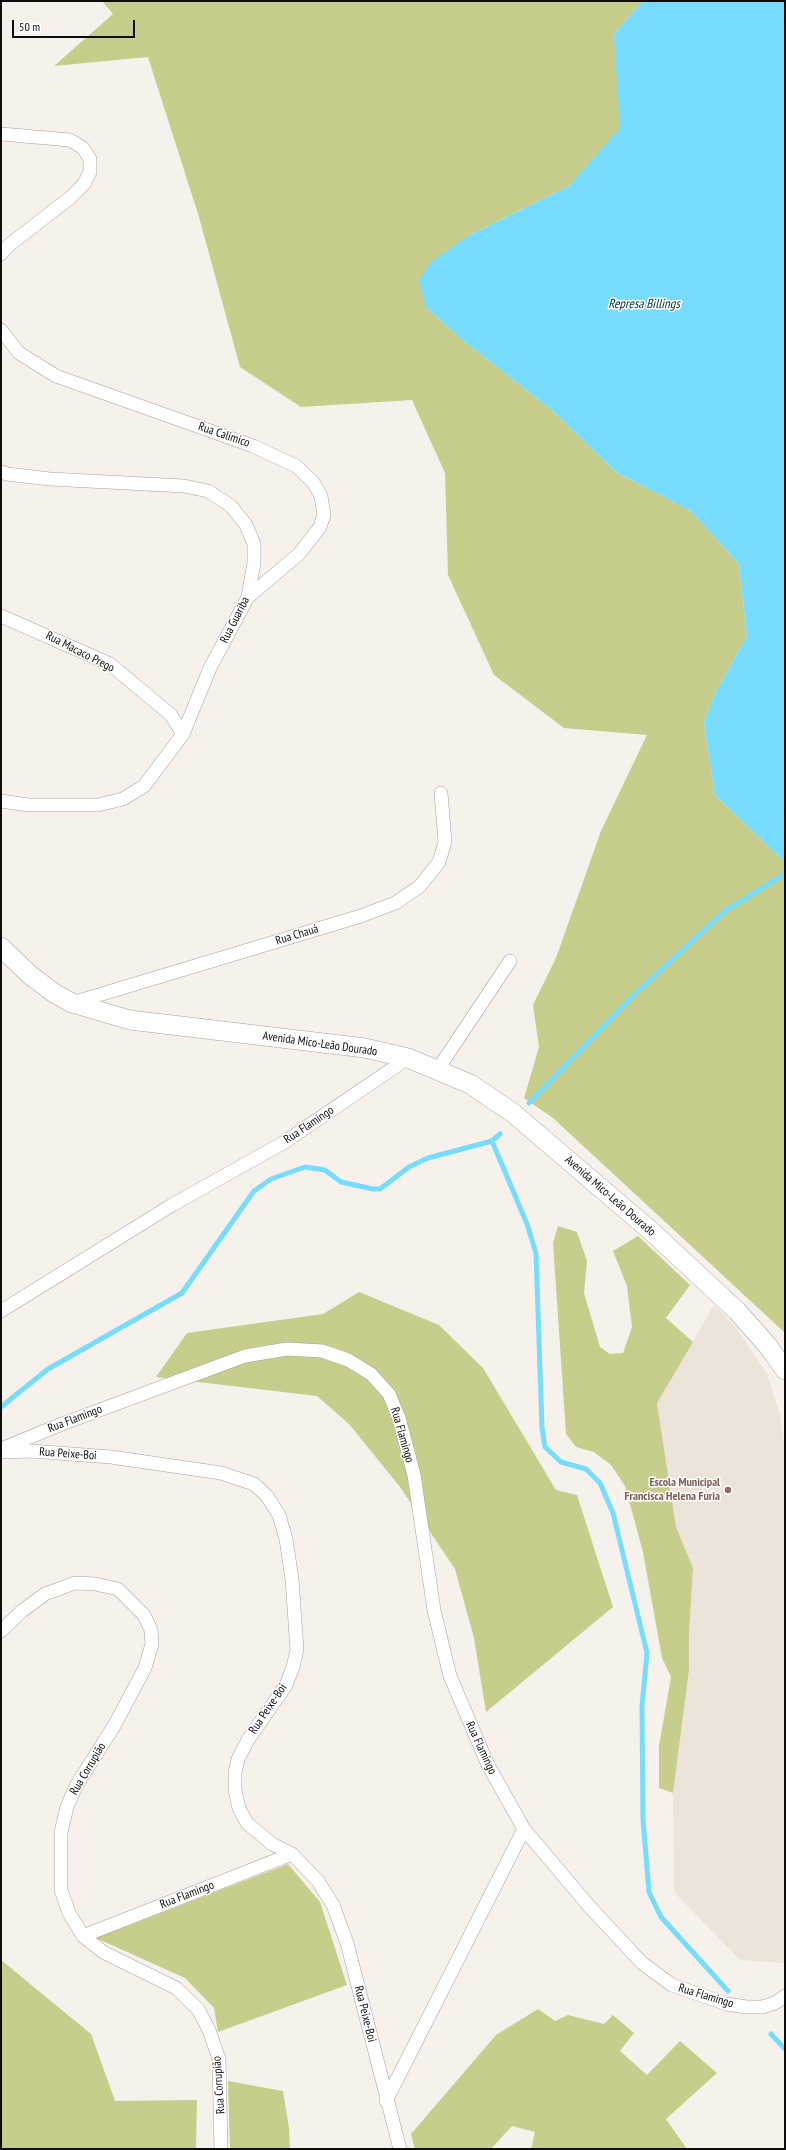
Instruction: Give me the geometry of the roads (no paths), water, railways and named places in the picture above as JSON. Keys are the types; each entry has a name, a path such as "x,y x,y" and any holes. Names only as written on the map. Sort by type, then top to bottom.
{"street":[{"path":"1,134 70,140 84,148 90,159 90,172 84,184 71,197 8,246 1,254"},
{"name":"Rua Calimico","path":"1,330 19,353 56,376 254,446 296,466 313,482 321,496 322,502 324,515 320,527 299,554 248,596"},
{"name":"Rua Guariba","path":"1,472 50,479 184,486 208,491 231,506 246,525 254,544 254,563 248,596 210,668 183,734 144,786 123,799 98,805 28,805 1,801"},
{"name":"Rua Macaco Prego","path":"1,616 110,664 171,714 183,734"},
{"name":"Rua Chauá","path":"72,1003 361,916 395,903 420,886 438,862 445,842 441,793"},
{"name":"Avenida Mico-Leão Dourado","path":"1,947 48,990 72,1003 130,1020 167,1026 329,1042 408,1058 438,1069 470,1084 490,1096 639,1221 738,1311 768,1346 785,1370"},
{"path":"438,1069 510,961"},
{"name":"Rua Flamingo","path":"1,1311 172,1205 283,1143 408,1058"},
{"name":"Rua Flamingo","path":"1,1449 62,1424 245,1356 287,1348 322,1351 348,1360 371,1374 389,1394 399,1418 414,1475 434,1610 450,1676 488,1765 524,1829 588,1905 642,1963 672,1985 728,2004 746,2007 762,2007 775,2003 785,1996"},
{"name":"Rua Peixe-Boi","path":"1,1452 70,1453 137,1460 221,1473 254,1484 267,1496 278,1515 286,1539 292,1579 297,1650 293,1667 286,1685 248,1740 238,1759 235,1790 240,1808 247,1823 272,1844 292,1854 318,1881 333,1905 347,1943 386,2101 400,2149"},
{"name":"Rua Corrupião","path":"1,1631 22,1611 45,1594 76,1584 96,1584 118,1590 144,1615 151,1630 152,1644 145,1668 114,1726 76,1786 67,1807 61,1832 61,1890 69,1913 83,1936 103,1952 176,1988 198,2009 209,2030 219,2059 221,2149"},
{"path":"386,2101 524,1829"},
{"name":"Rua Flamingo","path":"83,1936 292,1854"}],"water":[{"name":"Represa Billings","path":"643,1 785,1 785,862 715,795 704,722 716,692 747,636 739,564 691,511 616,472 552,410 459,337 426,307 419,280 431,262 470,235 569,186 620,128 614,34"}],"waterway":[{"path":"529,1103 635,994 725,911 785,874"},
{"path":"1,1407 48,1369 182,1293 254,1191 271,1179 305,1167 325,1170 341,1182 373,1189 380,1189 409,1167 428,1158 492,1141 500,1134"},
{"path":"492,1141 527,1224 536,1253 542,1428 545,1447 561,1462 586,1469 600,1483 613,1513 647,1653 642,1706 643,1819 649,1892 661,1917 728,1991"},
{"path":"771,2034 785,2049"}],"place":[{"name":"Escola Municipal Francisca Helena Furia","path":"728,1490"}]}
